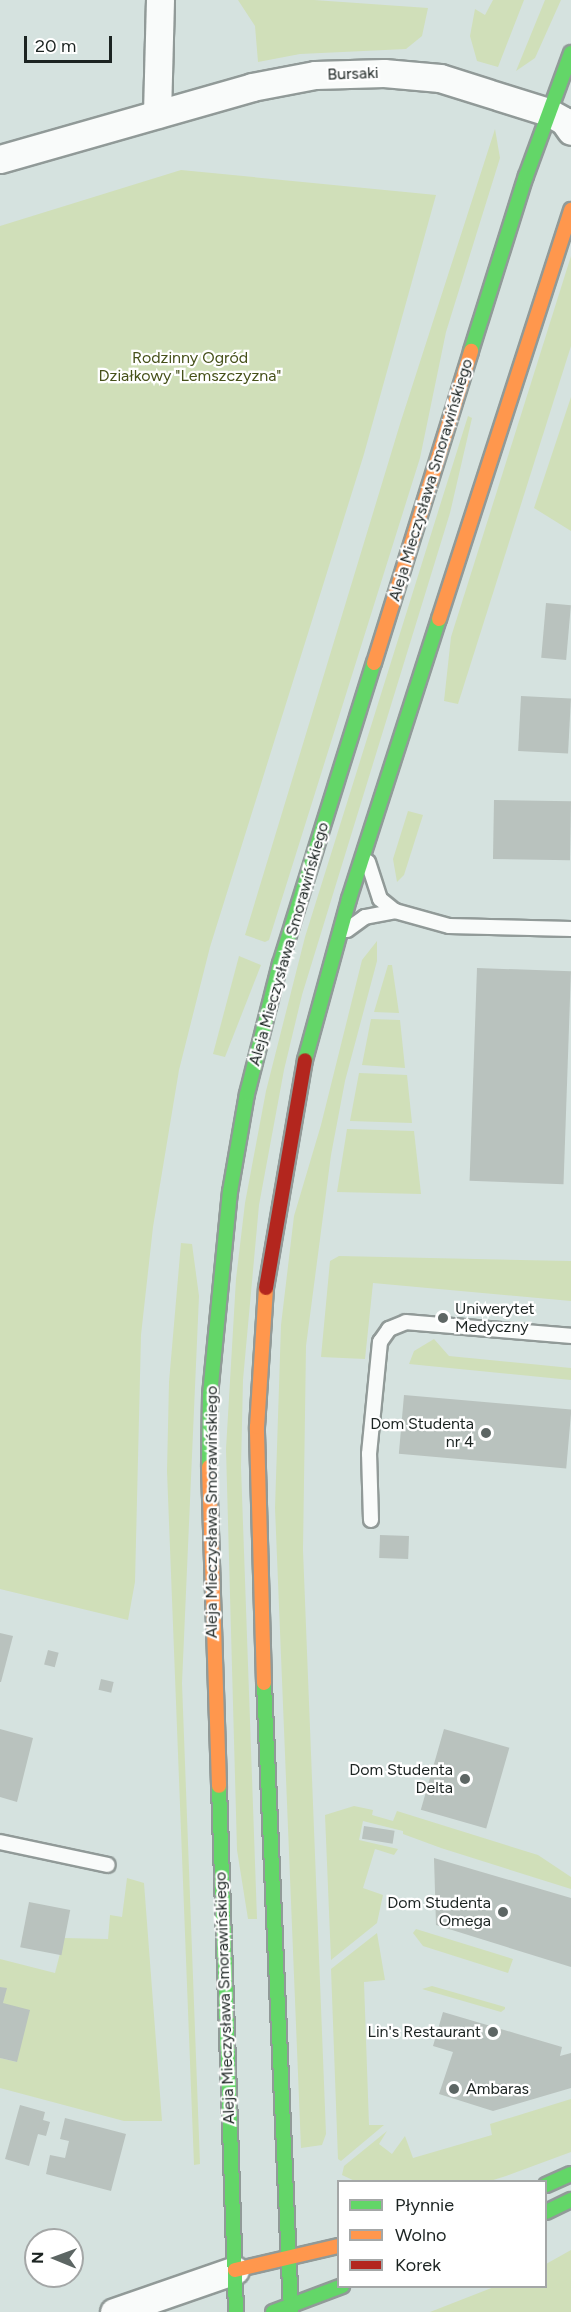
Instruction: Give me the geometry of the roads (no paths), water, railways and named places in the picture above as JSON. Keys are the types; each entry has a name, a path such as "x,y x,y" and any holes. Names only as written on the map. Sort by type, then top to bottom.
{"main road":[{"name":"Aleja Mieczysława Smorawińskiego","path":"236,2312 209,1488 210,1395 230,1192 247,1094 283,954 548,112 571,53"},
{"path":"291,2309 261,1619 256,1427 264,1304 289,1130 336,944 571,210"},
{"path":"547,2185 571,2174"},
{"path":"547,2212 571,2200"},
{"path":"235,2270 337,2246"},
{"path":"273,2312 291,2309 338,2288"}],"street":[{"path":"157,114 159,0"},
{"name":"Bursaki","path":"0,159 285,78 384,73 440,78 548,112"},
{"path":"548,112 564,121 571,132"},
{"path":"114,2312 235,2270"}],"lane":[{"path":"365,848 380,898 394,911"},
{"path":"336,944 365,916 394,911 449,926 571,928"},
{"path":"371,1520 369,1454 379,1351 389,1329 406,1322 571,1336"},
{"path":"0,1842 108,1865"}],"place":[{"name":"Uniwerytet Medyczny","path":"443,1318"},
{"name":"Dom Studenta nr 4","path":"486,1433"},
{"name":"Dom Studenta Delta","path":"465,1779"},
{"name":"Dom Studenta Omega","path":"503,1912"},
{"name":"Lin's Restaurant","path":"493,2032"},
{"name":"Ambaras","path":"454,2089"}],"park label":[{"name":"Rodzinny Ogród Działkowy \"Lemszczyzna\"","path":"190,367"}]}
